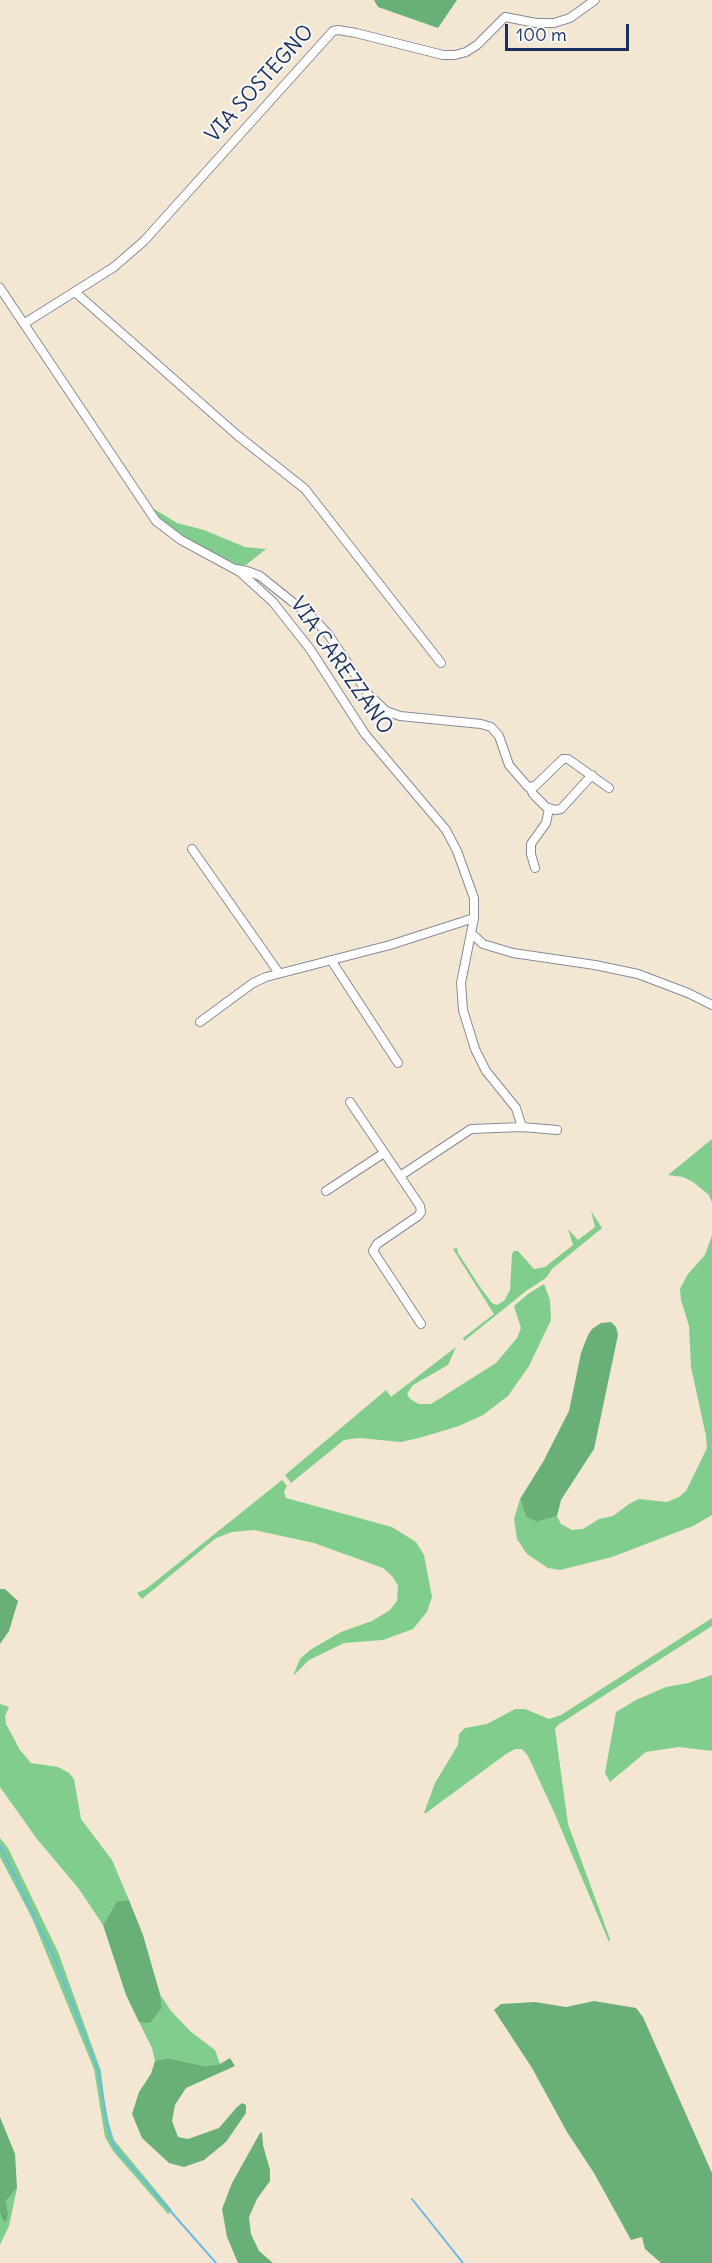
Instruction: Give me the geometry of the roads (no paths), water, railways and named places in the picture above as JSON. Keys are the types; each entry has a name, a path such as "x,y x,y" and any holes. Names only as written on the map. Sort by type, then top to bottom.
{"street":[{"name":"VIA SOSTEGNO","path":"25,323 119,263 148,237 334,30 356,33 443,55 455,55 477,45 505,17 536,23 554,23 575,15 595,0"},
{"name":"VIA CAREZZANO","path":"0,288 156,520 181,540 234,569 265,594 292,624 364,734 446,830 457,851 474,898 474,918 461,983 463,1010 475,1049 486,1071 516,1108 522,1127"},
{"path":"75,292 237,435 305,489 441,663"},
{"path":"234,569 260,576 315,620 369,695 386,711 399,716 481,724 493,728 499,736 509,765 524,785 530,787 536,785 563,759 573,761 609,788"},
{"path":"530,787 533,794 549,809 561,809 592,775"},
{"path":"535,867 531,844 546,823 549,809"},
{"path":"192,849 279,973"},
{"path":"200,1022 253,983 279,973 397,943 474,918"},
{"path":"471,933 483,944 513,953 638,974 712,1005"},
{"path":"331,960 398,1063"},
{"path":"350,1102 420,1206 421,1212 418,1216 377,1244 373,1251 422,1324"},
{"path":"400,1176 469,1130 522,1127 557,1130"},
{"path":"326,1191 384,1153"}],"waterway":[{"path":"0,1846 55,1959 98,2070 110,2136 116,2149 216,2263"},
{"path":"412,2199 463,2263"}]}
